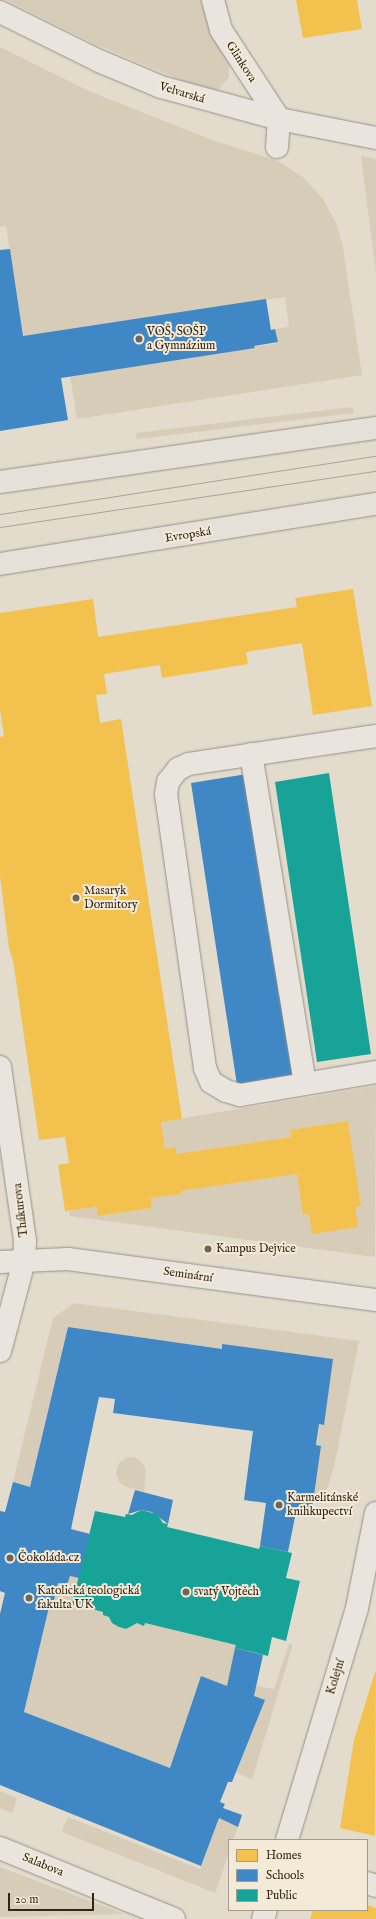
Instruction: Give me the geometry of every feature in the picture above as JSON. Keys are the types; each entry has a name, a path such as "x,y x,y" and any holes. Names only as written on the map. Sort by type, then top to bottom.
{"main road":[{"path":"0,482 376,428"},
{"name":"Evropská","path":"0,564 376,504"}],"street":[{"name":"Glinkova","path":"213,0 221,30 279,119"},
{"name":"Velvarská","path":"0,12 99,61 161,87 279,119 376,138"},
{"path":"277,147 279,119"},
{"path":"376,736 251,754 178,769 168,782 167,788 205,1068 211,1082 226,1091 240,1095 376,1072"},
{"path":"251,754 305,1084"},
{"name":"Thákurova","path":"0,1067 24,1223 24,1261 0,1351"},
{"name":"Seminární","path":"0,1262 68,1259 376,1300"},
{"name":"Kolejní","path":"287,1839 357,1608 376,1513"},
{"name":"Salabova","path":"0,1848 168,1918"}],"shaded area":[{"path":"6,0 201,0 207,21 229,64 229,77 219,89 204,90 95,44"},
{"path":"0,47 89,91 212,140 278,161 303,177 323,199 337,225 343,248 362,375 77,419 70,376 273,344 278,342 275,329 289,327 285,297 23,336 6,226 0,227"},
{"path":"361,156 376,159 376,273"},
{"path":"353,407 354,413 137,439 136,433"},
{"path":"376,1086 375,1257 70,1216 69,1211 97,1207 99,1216 152,1208 151,1198 182,1194 181,1191 297,1174 303,1215 309,1214 312,1233 357,1227 355,1207 361,1206 348,1121 290,1130 291,1137 176,1154 175,1147 165,1149 161,1122"},
{"path":"74,1303 359,1341 334,1467 322,1504 313,1502 319,1424 324,1425 222,1345 222,1349 68,1327 30,1487 13,1482 53,1318"},
{"path":"134,1457 141,1461 146,1470 144,1492 124,1486 119,1482 116,1473 119,1463 126,1458"},
{"path":"70,1576 79,1578 73,1604 103,1612 103,1615 109,1617 119,1627 126,1629 137,1623 144,1625 145,1623 236,1645 227,1686 201,1676 170,1768 24,1712 50,1603 58,1583 67,1585"},
{"path":"289,1644 293,1644 252,1780 236,1772 264,1700 254,1696 256,1686 274,1689"},
{"path":"0,1791 17,1798 12,1813 0,1808"},
{"path":"68,1817 200,1869 219,1818 238,1827 233,1839 228,1839 228,1856 215,1893 62,1832"},
{"path":"0,1867 124,1914 0,1917"}],"building: Homes":[{"path":"296,0 357,0 362,29 303,38"},
{"name":"Masaryk Dormitory","path":"353,589 372,706 313,715 302,643 246,652 248,664 162,678 160,665 104,674 107,694 96,695 100,723 121,719 182,1119 161,1122 165,1149 176,1147 176,1154 291,1137 290,1130 348,1121 361,1206 355,1207 358,1227 312,1234 309,1214 303,1215 297,1174 181,1191 182,1194 151,1198 152,1208 98,1216 97,1207 65,1211 58,1165 69,1163 65,1137 39,1140 13,960 9,949 0,876 0,737 4,736 0,710 0,613 93,599 98,637 297,607 295,598"},
{"path":"375,1672 375,1836 340,1828 354,1740"},
{"path":"368,1905 376,1908 376,1919 310,1919 313,1911 368,1911"}],"building: Schools":[{"name":"VOŠ, SOŠP a Gymnázium","path":"10,249 23,336 266,299 271,330 275,329 278,342 254,346 255,348 61,378 68,420 0,431 0,250"},
{"path":"247,774 293,1077 237,1085 191,783"},
{"name":"Katolická teologická fakulta UK","path":"68,1327 222,1349 222,1344 333,1359 324,1425 319,1424 316,1445 321,1446 312,1509 297,1507 288,1552 260,1546 266,1503 244,1500 253,1431 113,1413 115,1399 99,1397 71,1529 90,1534 79,1578 70,1576 67,1585 58,1583 53,1604 50,1603 24,1712 170,1768 201,1676 227,1686 235,1648 263,1655 254,1696 265,1700 232,1782 228,1782 220,1802 225,1804 223,1808 242,1815 238,1827 219,1818 201,1866 0,1785 0,1614 5,1593 0,1591 0,1511 5,1512 13,1482 30,1487"},
{"path":"135,1490 173,1500 168,1524 152,1512 141,1510 128,1514"}],"building: Public":[{"path":"329,773 371,1054 317,1062 275,782"},
{"name":"svatý Vojtěch","path":"141,1510 157,1514 163,1523 168,1524 167,1527 259,1549 260,1546 292,1553 286,1578 300,1581 286,1641 272,1637 268,1656 235,1648 236,1645 145,1623 144,1626 137,1623 126,1629 112,1623 109,1617 103,1615 103,1612 72,1604 95,1511 125,1517 126,1514 132,1515"}],"tram line":[{"path":"0,514 376,456"},
{"path":"0,527 376,471"}],"place":[{"name":"VOŠ, SOŠP a Gymnázium","path":"139,339"},
{"name":"Masaryk Dormitory","path":"76,898"},
{"name":"Kampus Dejvice","path":"208,1249"},
{"name":"Karmelitánské knihkupectví","path":"279,1505"},
{"name":"Čokoláda.cz","path":"10,1558"},
{"name":"svatý Vojtěch","path":"186,1592"},
{"name":"Katolická teologická fakulta UK","path":"29,1598"}]}
